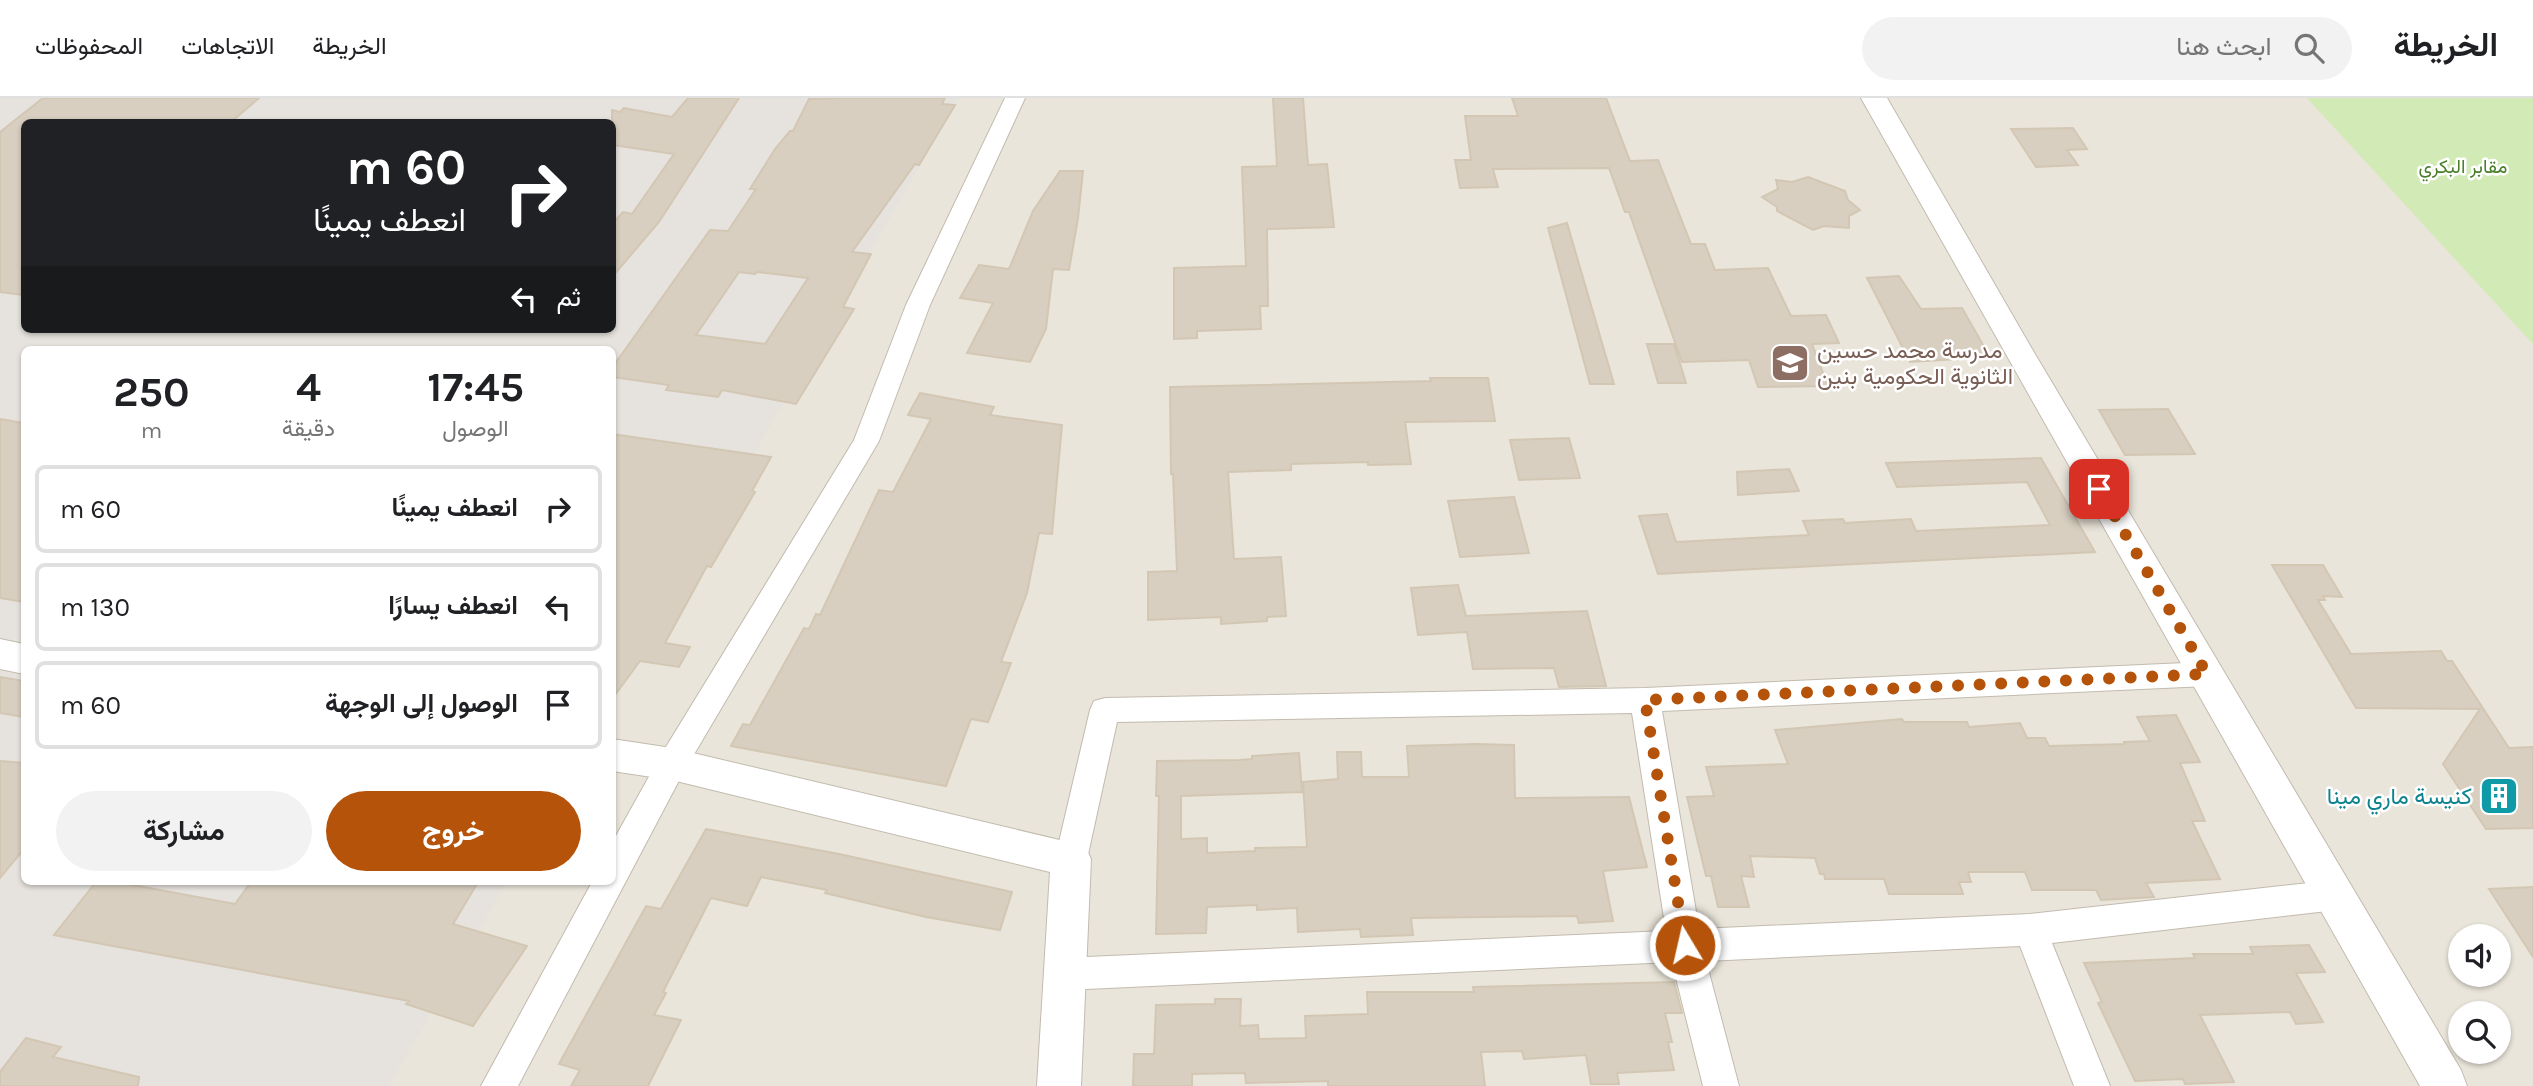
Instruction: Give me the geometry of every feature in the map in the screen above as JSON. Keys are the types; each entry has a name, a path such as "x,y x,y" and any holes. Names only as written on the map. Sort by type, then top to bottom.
{"street":[{"path":"616,868 673,764 866,441 918,305 1015,98"},
{"path":"1874,98 2445,1086"},
{"path":"0,654 21,658"},
{"path":"1059,1086 1072,859 1105,710 1645,700 2207,674"},
{"path":"1645,700 1685,945 1721,1086"},
{"path":"616,756 673,764 1072,859"},
{"path":"499,1086 607,885"},
{"path":"1064,974 2030,930 2336,895"},
{"path":"2030,930 2092,1086"}],"shaded area":[{"path":"0,98 2533,98 2533,1086 0,1086"},
{"path":"0,98 959,98 616,694 616,346 21,346 21,885 505,885 389,1086 0,1086"}],"green space":[{"name":"مقابر البكري","path":"2307,98 2533,98 2533,344"}],"building":[{"path":"43,98 259,98 234,119 21,119 21,295 0,292 0,132"},
{"path":"688,98 739,98 659,222 616,272 616,220 623,212 632,214 674,154 616,146 616,119 612,119 612,110 620,112 624,108 672,117"},
{"path":"945,98 942,104 955,105 919,165 915,164 852,252 871,254 843,307 854,309 796,404 722,390 718,397 666,390 669,385 616,378 616,362 710,230 728,231 756,189 750,189 775,149 790,131 793,131 809,99","holes":["739,272 808,278 765,344 696,335"]},
{"path":"1273,98 1303,98 1308,165 1327,164 1334,227 1267,229 1268,306 1260,306 1261,329 1197,331 1197,338 1174,339 1174,268 1246,266 1242,167 1277,166"},
{"path":"1512,98 1606,98 1630,161 1658,160 1691,244 1705,244 1715,270 1768,268 1791,316 1826,315 1839,343 1812,344 1828,386 1758,387 1749,360 1682,362 1629,212 1625,212 1609,168 1493,169 1498,187 1460,188 1455,160 1471,160 1465,116 1518,116"},
{"path":"2073,128 2087,149 2067,150 2078,165 2036,167 2011,129"},
{"path":"1060,171 1083,171 1078,218 1069,270 1053,269 1046,329 1030,362 967,353 993,303 960,298 979,265 1009,269 1033,211"},
{"path":"1808,177 1845,191 1848,200 1860,210 1849,216 1849,228 1824,226 1813,230 1777,211 1777,207 1762,197 1778,189 1776,180 1792,182"},
{"path":"1567,223 1614,384 1590,384 1548,228"},
{"path":"1899,276 1921,309 1962,308 1990,357 1910,362 1867,278"},
{"path":"1647,344 1674,344 1686,383 1658,383"},
{"path":"1430,378 1488,378 1495,421 1405,422 1411,464 1291,464 1291,470 1228,472 1234,559 1281,557 1286,616 1267,617 1267,621 1221,624 1221,617 1148,620 1148,572 1177,571 1171,474 1170,387 1431,381"},
{"path":"920,393 994,407 990,415 1062,425 1052,534 1039,533 1027,593 1001,662 1011,663 988,722 971,719 946,786 731,746 743,724 750,725 804,628 809,629 816,614 820,615 879,490 893,492 931,419 908,415"},
{"path":"2168,409 2195,454 2125,455 2099,410"},
{"path":"0,419 21,422 21,602 0,598"},
{"path":"616,435 771,457 752,491 755,492 711,567 707,566 665,643 690,647 679,667 640,661 616,694"},
{"path":"1569,438 1580,478 1519,480 1510,440"},
{"path":"2041,458 2095,552 1658,574 1639,516 1667,514 1676,542 1809,535 1803,521 1843,519 1845,523 1911,519 1916,531 2050,525 2027,482 1897,487 1886,463"},
{"path":"1789,469 1799,491 1738,495 1737,472"},
{"path":"1514,497 1529,553 1460,557 1448,501"},
{"path":"2272,565 2323,565 2342,597 2323,596 2325,600 2318,600 2351,654 2441,651 2447,661 2452,661 2509,748 2533,747 2533,828 2486,829 2443,764 2480,709 2356,708"},
{"path":"1458,585 1466,616 1587,611 1606,686 1559,687 1554,668 1473,669 1467,632 1418,635 1411,588"},
{"path":"0,677 21,680 21,716 0,713"},
{"path":"2176,715 2200,762 2180,763 2205,821 2192,821 2220,879 2146,883 2154,897 2101,900 2096,890 2032,890 2025,872 1968,872 1971,882 1959,882 1963,894 1889,894 1884,879 1825,879 1824,874 1820,874 1815,858 1750,856 1754,877 1741,876 1749,907 1718,907 1711,876 1706,876 1687,797 1714,796 1706,767 1788,764 1775,730 1902,719 1904,722 1967,722 1969,727 2020,723 2027,738 2045,738 2049,746 2125,744 2124,742 2150,741 2137,717"},
{"path":"1514,745 1515,798 1629,797 1647,867 1603,871 1613,921 1579,923 1577,916 1411,918 1413,935 1361,937 1360,929 1298,932 1297,908 1257,910 1257,905 1207,907 1206,933 1156,934 1159,796 1156,796 1157,761 1239,760 1252,759 1252,756 1299,753 1302,792 1181,796 1181,839 1207,838 1207,853 1255,851 1255,848 1307,847 1303,782 1338,779 1337,752 1361,752 1362,777 1409,777 1407,746"},
{"path":"0,761 21,763 21,853 0,878"},
{"path":"706,829 839,854 1012,892 1000,930 926,917 825,893 827,890 761,877 747,906 711,898 654,1015 681,1020 648,1086 571,1086 580,1070 559,1064 646,906 661,909"},
{"path":"94,885 133,885 235,904 249,885 476,885 453,924 527,946 473,1026 406,1004 409,1001 54,935"},
{"path":"2533,887 2533,957 2489,889"},
{"path":"2309,945 2325,972 2296,973 2323,1022 2296,1024 2290,1012 2200,1015 2234,1082 2185,1084 2183,1079 2135,1081 2098,1003 2102,1002 2084,963 2195,958 2193,954 2253,954 2250,947"},
{"path":"1674,982 1682,1013 1665,1013 1672,1042 1668,1042 1674,1070 1617,1073 1619,1084 1591,1084 1586,1055 1524,1059 1522,1051 1481,1052 1485,1086 1328,1086 1328,1081 1246,1083 1245,1073 1192,1074 1192,1086 1133,1086 1134,1054 1154,1054 1156,1005 1215,1004 1215,999 1241,999 1240,1026 1258,1025 1259,1039 1306,1038 1305,1016 1368,1014 1367,992 1474,992 1473,987"},
{"path":"26,1038 61,1047 53,1057 139,1077 138,1086 0,1086 0,1072"}],"place":[{"name":"مدرسة محمد حسين الثانوية الحكومية بنين","path":"1790,363"},
{"name":"كنيسة ماري مينا","path":"2499,796"}],"route":[{"path":"1685,945 1645,700 2207,674 2099,489"}]}
